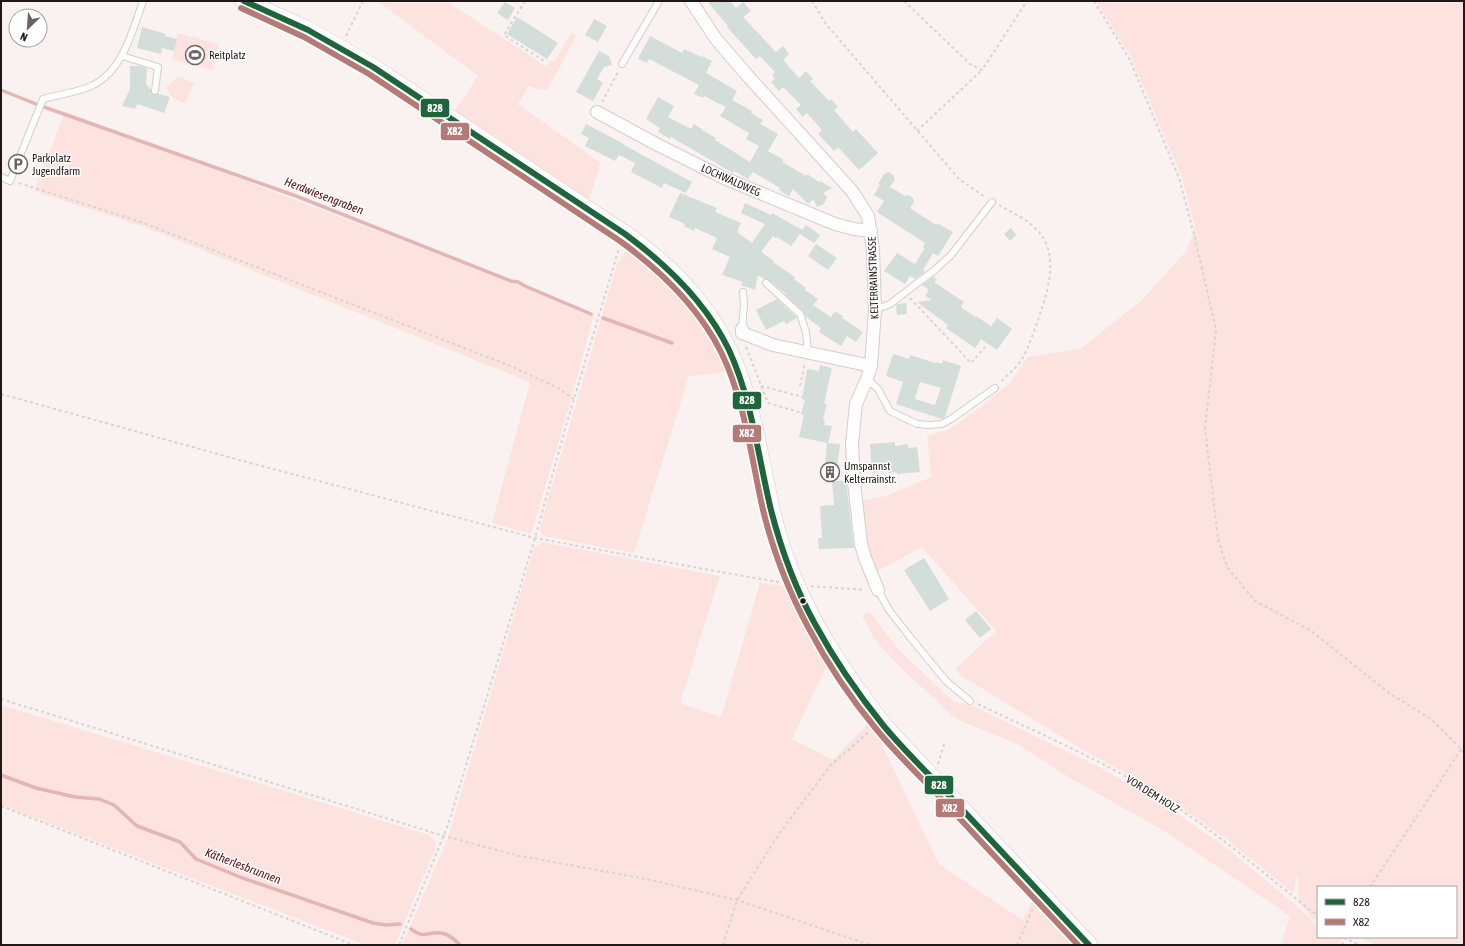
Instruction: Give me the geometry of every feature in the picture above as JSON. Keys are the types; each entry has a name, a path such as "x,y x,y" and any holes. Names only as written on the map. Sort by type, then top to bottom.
{"main road":[{"path":"244,1 308,30 340,47 400,85 625,234 642,246 688,288 714,322 726,345 742,384 778,534 789,568 808,612 823,640 848,679 881,722 1090,945"}],"street":[{"name":"KELTERRAINSTRASSE","path":"691,1 716,39 852,191 868,216 874,249 875,310 871,366 856,404 852,444 854,482 861,544 878,590"},
{"name":"LOCHWALDWEG","path":"597,112 724,178 835,224 854,229 871,231"},
{"path":"742,331 773,345 871,366"}],"lane":[{"path":"1,177 10,181 43,99 92,86 111,72 122,56 143,1"},
{"path":"622,64 659,1"},
{"path":"122,56 158,67 155,91"},
{"path":"875,310 890,304 936,269 951,255 992,202"},
{"path":"766,283 800,314 806,332 808,353"},
{"path":"742,331 744,305 743,292"},
{"path":"867,379 878,389 890,412 917,424 929,425 942,424 951,419 995,388"},
{"path":"878,590 889,610 910,638 946,681 970,701"}],"path":[{"path":"340,47 363,1"},
{"path":"525,1 504,35 544,61"},
{"path":"812,1 826,24 959,179 992,202 1017,215 1036,228 1044,239 1050,253 1050,270 1046,296 1029,344 1020,362 995,388"},
{"path":"904,1 970,64 982,70"},
{"path":"917,131 982,70 1027,1"},
{"path":"1094,1 1130,60 1179,178 1195,238 1216,330 1205,428 1218,539 1227,566 1255,601 1310,630 1389,693 1432,719 1464,752"},
{"path":"603,99 622,64"},
{"path":"10,181 148,225 513,368 558,388 574,399"},
{"path":"398,945 444,836 535,538 574,399 625,234"},
{"path":"905,293 971,363 986,346"},
{"path":"742,331 745,345 768,403 802,413"},
{"path":"800,386 808,353"},
{"path":"761,386 802,397"},
{"path":"1,394 243,461 535,538 715,571 796,584 878,590"},
{"path":"870,481 892,480"},
{"path":"1,699 444,836 520,856 646,879 737,900 870,945"},
{"name":"VOR DEM HOLZ","path":"970,701 1105,765 1158,794 1224,840 1317,915"},
{"path":"722,945 737,900 779,834 830,766 881,722"},
{"path":"931,777 938,764 945,741"},
{"path":"1371,886 1460,748 1464,745"},
{"path":"1,806 354,945"},
{"path":"1017,945 1040,892"},
{"path":"1347,938 1358,945"}],"shaded area":[{"path":"377,1 446,1 546,66 550,60 554,62 571,33 576,36 548,89 541,90 529,86 518,104 601,163 589,199 454,112 478,76"},
{"path":"1096,1 1464,1 1464,945 1375,945 1363,938 1457,938 1457,886 1317,886 1317,923 1299,903 1298,872 1293,893 1226,839 1159,792 1078,747 960,675 955,669 996,631 922,547 876,572 865,545 860,501 886,496 931,477 927,436 950,429 987,402 1010,383 1028,357 1080,349 1141,301 1187,250 1195,227 1182,178 1132,59"},
{"name":"Reitplatz","path":"178,33 219,44 213,70 172,59"},
{"path":"178,76 194,83 185,104 172,97 166,88"},
{"path":"65,112 594,314 571,400 531,534 492,523 530,382 144,227 34,191"},
{"path":"629,244 681,290 712,332 729,372 689,376 634,553 543,536 539,530 616,267"},
{"path":"542,542 720,576 680,703 721,717 760,583 785,586 802,623 828,663 792,739 833,760 869,722 873,726 939,864 1023,920 1032,900 1079,945 402,945 447,840 534,548"},
{"path":"870,612 899,650 954,702 969,704 1097,766 1155,798 1224,846 1298,907 1317,925 1317,938 1342,938 1339,945 1281,945 1290,916 1166,832 1070,778 1017,744 956,719 903,670 877,643 862,616"},
{"path":"1,705 429,835 435,841 436,847 395,945 366,945 1,805"}],"building":[{"path":"707,1 730,1 736,8 743,2 751,11 743,17 776,52 783,46 789,54 783,60 799,78 806,71 813,79 810,81 829,101 831,99 838,107 834,110 853,132 856,129 878,153 859,170 838,147 834,151 818,134 822,130 807,113 803,117 796,109 801,105 783,87 779,91 771,82 775,79 772,75 775,72 760,56 756,59 727,27 728,26"},
{"path":"505,2 515,8 508,20 497,13"},
{"path":"517,17 558,43 547,59 507,34"},
{"path":"594,19 607,26 598,42 585,35"},
{"path":"142,27 177,39 174,51 162,48 161,54 137,48"},
{"path":"650,36 682,53 684,49 712,61 706,73 737,91 732,100 752,111 751,113 763,120 760,124 778,134 768,151 784,160 782,162 806,176 807,174 832,188 823,193 827,197 824,204 817,207 813,199 808,204 793,189 789,196 779,190 780,188 753,172 748,179 734,171 733,173 671,137 670,139 658,132 660,128 646,119 658,97 674,106 668,117 691,129 694,124 716,138 715,140 750,162 759,146 746,139 749,133 720,116 726,107 704,96 703,98 694,94 699,85 649,59 647,63 638,59"},
{"path":"599,51 609,56 612,65 604,67 597,79 603,83 593,101 576,92"},
{"path":"130,66 147,68 146,84 151,90 152,94 170,97 164,113 137,104 135,109 122,106 130,89"},
{"path":"586,124 692,182 686,193 664,183 662,188 631,172 635,163 619,155 615,161 585,146 589,138 581,134"},
{"path":"889,172 895,179 890,187 905,196 909,195 913,198 914,202 910,208 936,225 937,223 953,232 938,256 933,253 923,270 925,272 915,279 910,276 905,284 884,271 897,253 915,264 925,248 923,247 925,243 877,212 884,201 874,195 884,174"},
{"path":"680,193 717,208 715,212 741,223 737,232 752,243 765,224 741,213 745,203 771,215 772,213 802,230 806,225 820,235 814,243 800,234 791,246 773,236 761,252 795,277 794,279 806,288 805,290 818,299 813,305 831,317 835,311 843,316 842,318 863,332 856,342 847,336 841,346 819,332 821,328 806,317 803,311 785,295 786,294 767,279 764,279 758,275 755,290 741,285 743,282 722,275 730,257 712,249 717,238 695,228 694,231 684,226 685,224 669,217"},
{"path":"1011,228 1016,235 1010,241 1004,234"},
{"path":"816,244 837,258 828,270 808,256"},
{"path":"933,277 937,279 934,282 964,302 961,307 975,317 976,316 991,326 997,318 1012,329 997,350 981,339 975,348 946,328 948,325 917,302 932,300 925,296 929,290 922,285"},
{"path":"777,299 797,318 786,324 784,321 766,330 756,310"},
{"path":"906,303 907,314 897,315 896,305"},
{"path":"893,354 909,359 910,355 942,364 943,360 961,366 945,417 942,419 896,404 903,382 886,376","holes":["920,382 941,388 935,405 915,399"]},
{"path":"820,365 832,368 824,404 827,404 823,419 825,420 824,425 832,426 828,443 840,444 836,477 824,476 827,443 799,437 804,415 801,414 805,400 802,399 807,369 819,371"},
{"path":"895,442 895,446 908,444 908,448 917,447 920,472 897,474 897,472 888,473 888,471 872,473 870,444"},
{"path":"832,481 846,481 854,548 819,549 818,538 822,538 820,506 834,505"},
{"path":"924,558 949,599 930,611 904,570"},
{"path":"976,611 991,629 980,638 965,620"}],"waterway":[{"name":"Herdwiesengraben","path":"1,90 36,104"},
{"name":"Herdwiesengraben","path":"44,107 296,196 511,281 518,282 591,314"},
{"name":"Herdwiesengraben","path":"603,318 672,343"},
{"name":"Kätherlesbrunnen","path":"1,775 36,788 75,797 99,799 114,805 137,826 180,842 196,859 240,877 373,923 386,925 400,924"},
{"name":"Kätherlesbrunnen","path":"411,929 423,935 436,933 444,934 452,938 460,945"}],"transit line":[{"name":"828","path":"244,1 308,30 373,67 625,234 656,258 697,300 720,333 737,369 754,428 771,510 779,539 801,596 830,650 856,689 892,735 1089,945"},
{"name":"X82","path":"241,8 304,37 369,74 620,241 635,252 677,290 712,335 729,371 742,410 763,510 776,555 794,599 823,654 867,718 886,740 1078,945"}],"place":[{"name":"Reitplatz","path":"195,55"},
{"name":"Parkplatz Jugendfarm","path":"18,164"},
{"name":"Umspannst Kelterrainstr.","path":"830,472"}]}
